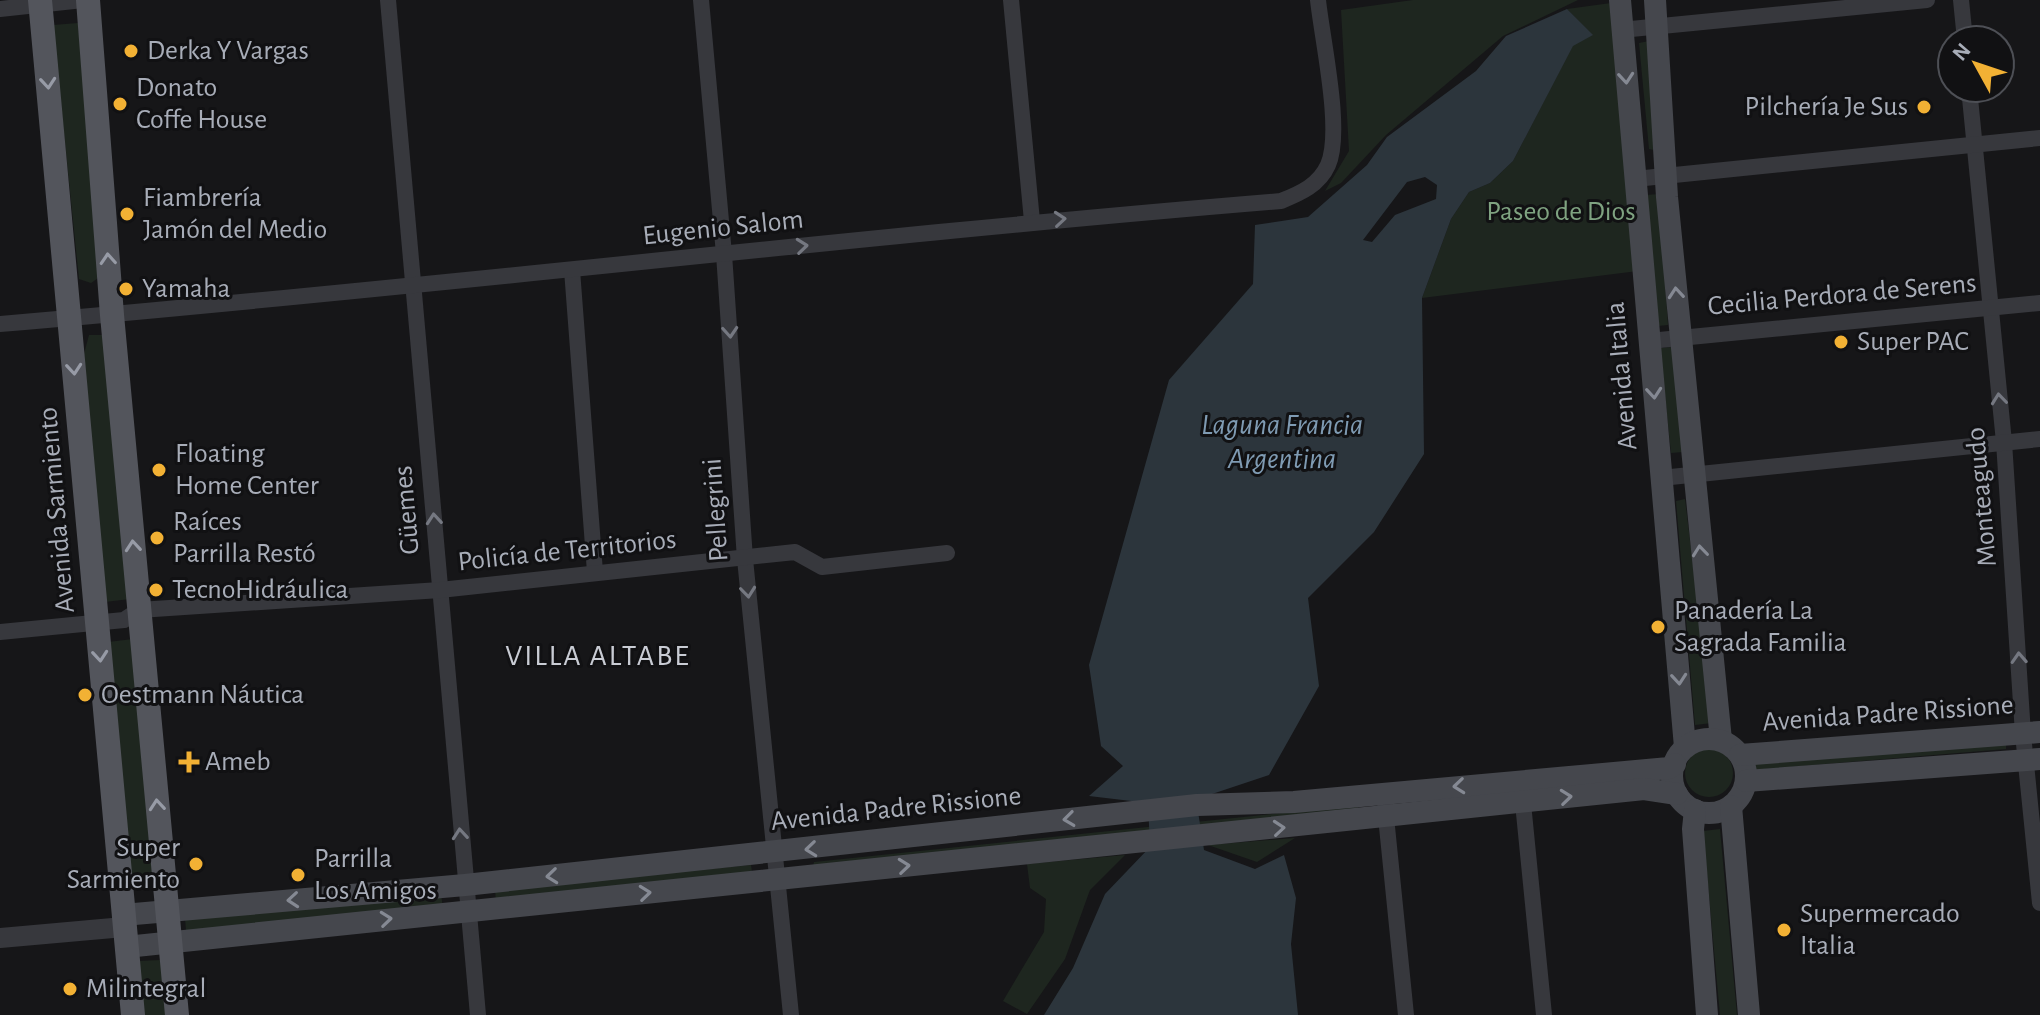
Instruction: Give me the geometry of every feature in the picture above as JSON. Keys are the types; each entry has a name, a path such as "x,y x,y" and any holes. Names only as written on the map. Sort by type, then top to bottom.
{"main road":[{"path":"86,0 177,1015"},
{"name":"Avenida Italia","path":"1620,0 1661,478 1680,756"},
{"path":"1655,0 1665,177 1692,474 1721,740"},
{"name":"Avenida Sarmiento","path":"41,2 133,1015"},
{"name":"Avenida Padre Rissione","path":"1740,755 2032,733"},
{"path":"1699,740 1721,740 1740,755 1746,781 1741,795 1731,806 1713,812 1695,810 1677,794 1673,777 1680,756 1699,740"},
{"name":"Avenida Padre Rissione","path":"125,929 166,911 465,885 1197,805 1383,794 1521,779 1669,768 1680,756"},
{"name":"Avenida Padre Rissione","path":"1746,781 2033,760"},
{"name":"Avenida Padre Rissione","path":"125,929 169,940 1387,818 1644,789 1677,794"},
{"path":"1731,806 1749,1015"},
{"path":"1695,810 1693,829 1707,1015"}],"street":[{"path":"0,9 41,2 86,0"},
{"name":"Güemes","path":"388,0 478,1015"},
{"name":"Pellegrini","path":"701,0 724,254 745,559 791,1015"},
{"path":"1011,0 1032,221"},
{"name":"Eugenio Salom","path":"0,324 414,286 1032,221 1281,201 1308,190 1327,167 1335,142 1318,0"},
{"path":"1621,30 1927,0"},
{"path":"1961,0 1963,24"},
{"name":"Monteagudo","path":"1970,104 2032,733 2040,903"},
{"path":"1635,179 2040,138"},
{"path":"572,270 595,572"},
{"name":"Cecilia Perdora de Serens","path":"1649,341 2040,303"},
{"path":"1661,478 2040,439"},
{"name":"Policía de Territorios","path":"0,632 124,620 139,610 440,590 795,552 822,567 947,553"},
{"path":"1521,779 1544,1015"},
{"path":"1383,794 1406,1015"},
{"path":"0,938 125,929"}],"green space":[{"path":"1413,0 1578,0 1503,36 1386,135 1341,183 1325,191 1349,151 1341,10"},
{"name":"Paseo de Dios","path":"1611,3 1638,271 1422,298 1451,219 1469,192 1490,183 1513,161 1573,45 1592,35 1567,9"},
{"path":"78,23 101,276 91,283 79,279 53,25"},
{"path":"1649,41 1658,151 1649,149 1639,43"},
{"path":"1659,194 1668,325 1658,326 1646,195"},
{"path":"89,335 102,335 107,352 130,599 105,602 84,354"},
{"path":"1672,347 1683,452 1671,453 1660,348"},
{"path":"1685,499 1712,723 1695,725 1676,501"},
{"path":"133,639 157,887 132,889 108,642"},
{"path":"2006,744 2006,749 1753,770 1752,764"},
{"path":"1709,749 1726,756 1733,773 1726,790 1709,797 1692,790 1685,773 1692,756"},
{"path":"1358,805 1358,809 813,866 814,862"},
{"path":"1720,829 1737,1015 1720,1015 1703,831"},
{"path":"1295,838 1257,862 1208,845"},
{"path":"1125,855 1090,890 1065,959 1027,1014 1003,1001 1044,932 1046,899 1030,888 1027,864"},
{"path":"751,865 753,879 496,903 495,889"},
{"path":"441,894 443,908 186,931 185,918"},
{"path":"161,960 166,1015 142,1015 138,961"}],"water":[{"name":"Laguna Francia Argentina","path":"1567,9 1593,35 1573,46 1513,161 1490,183 1469,192 1451,219 1422,298 1424,454 1374,532 1308,598 1319,686 1269,775 1200,798 1197,805 1204,850 1255,869 1284,855 1296,898 1291,944 1298,1015 1044,1015 1073,968 1105,894 1150,847 1148,803 1089,796 1123,766 1101,746 1089,665 1169,380 1253,284 1255,225 1308,217 1367,165 1387,137 1476,71 1506,36","holes":["1425,177 1437,185 1436,199 1395,215 1372,242 1363,240 1407,182"]}],"place":[{"name":"Derka Y Vargas","path":"131,51"},
{"name":"Donato Coffe House","path":"120,104"},
{"name":"Pilchería Je Sus","path":"1924,107"},
{"name":"Fiambrería Jamón del Medio","path":"127,214"},
{"name":"Yamaha","path":"126,289"},
{"name":"Super PAC","path":"1841,342"},
{"name":"Floating Home Center","path":"159,470"},
{"name":"Raíces Parrilla Restó","path":"157,538"},
{"name":"TecnoHidráulica","path":"156,590"},
{"name":"Panadería La Sagrada Familia","path":"1658,627"},
{"name":"Oestmann Náutica","path":"85,695"},
{"name":"Ameb","path":"189,762"},
{"name":"Super Sarmiento","path":"196,864"},
{"name":"Parrilla Los Amigos","path":"298,875"},
{"name":"Supermercado Italia","path":"1784,930"},
{"name":"Milintegral","path":"70,989"}],"district":[{"name":"VILLA ALTABE","path":"598,656"}]}
